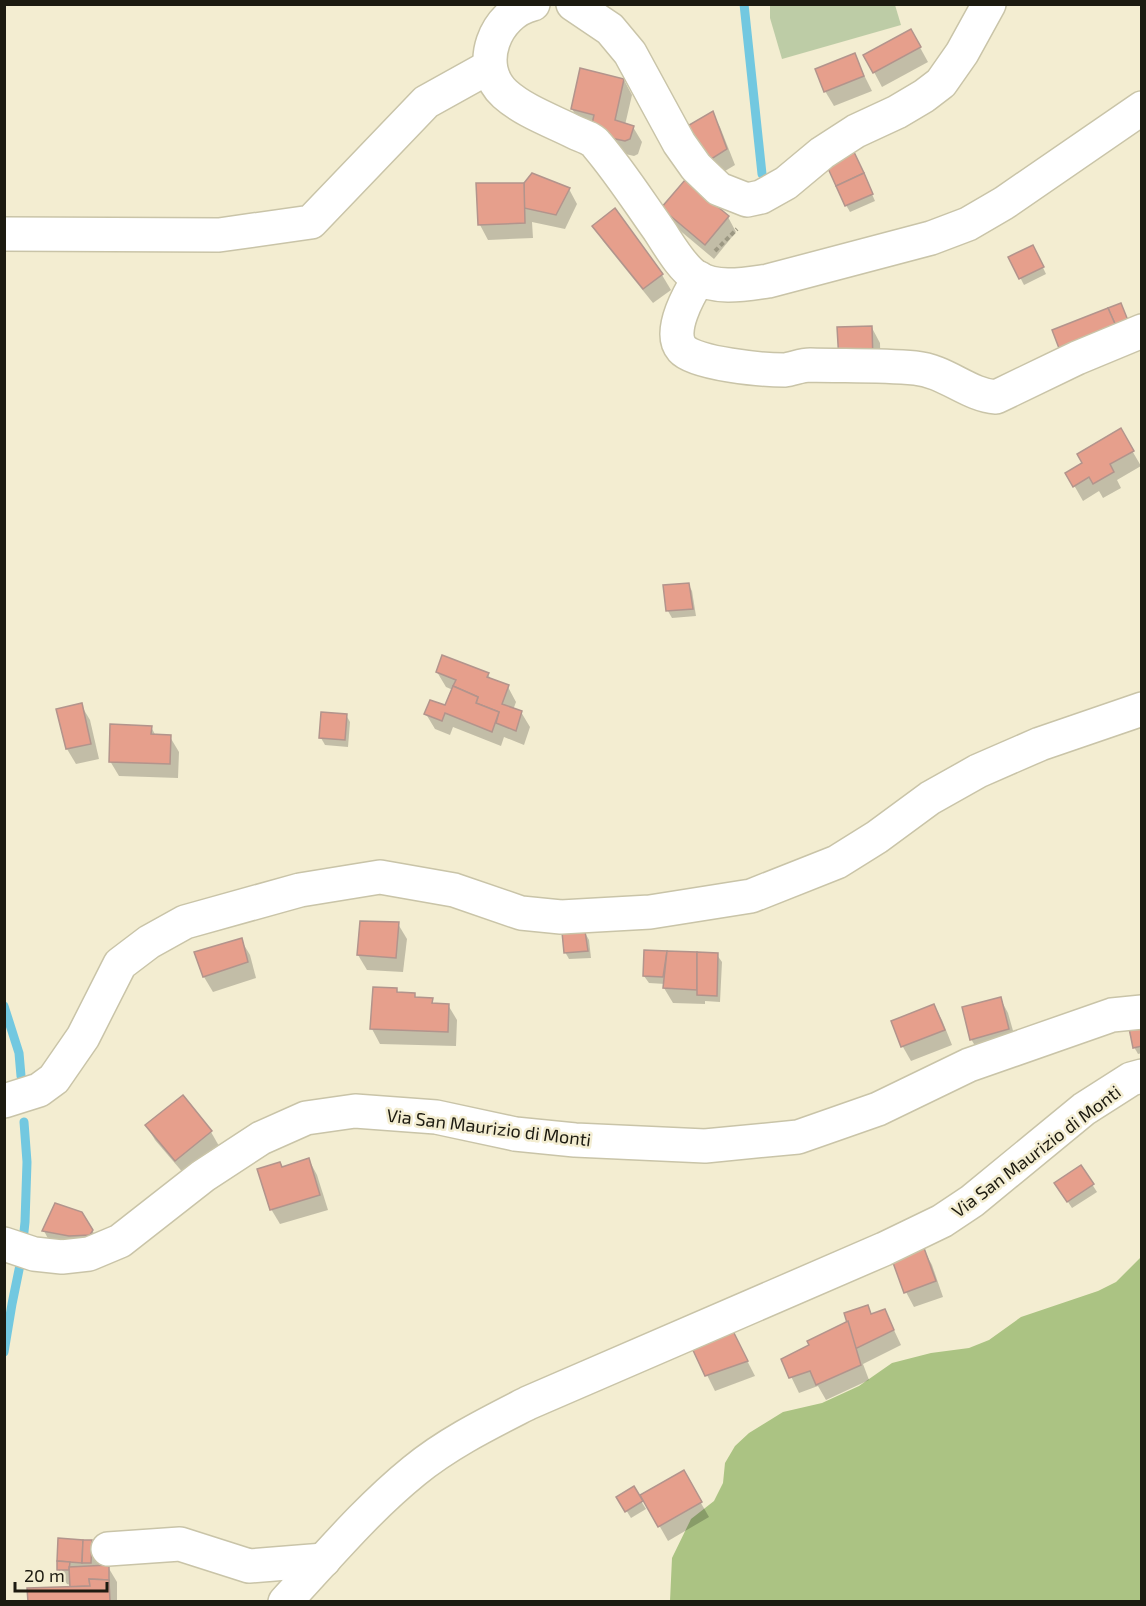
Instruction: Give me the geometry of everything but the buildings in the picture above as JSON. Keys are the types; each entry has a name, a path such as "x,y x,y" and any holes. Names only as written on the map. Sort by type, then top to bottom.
{"street":[{"path":"533,4 525,6 511,16 496,32 491,46 489,67 504,94 594,142 610,160 675,254 703,268 720,284 741,285 768,281 931,238 968,224 1004,203 1142,108"},
{"path":"573,4 610,29 630,53 679,143 696,167 719,189 747,200 761,197 786,183 822,153 856,131 897,112 941,83 962,53 989,4"},
{"path":"4,234 8,232 219,235 311,222 426,102 489,67"},
{"path":"703,268 680,312 678,341 682,349 701,359 752,369 786,370 807,365 932,370 996,397 1077,358 1142,332"},
{"path":"4,1101 39,1090 54,1079 83,1038 120,964 149,942 185,922 300,890 380,877 454,890 521,913 561,917 650,912 751,896 837,862 877,837 930,798 978,771 1040,744 1142,709"},
{"name":"Via San Maurizio di Monti","path":"14,1247 62,1257 89,1254 120,1241 203,1176 261,1138 306,1118 355,1111 436,1117 527,1135 575,1140 705,1146 798,1137 878,1109 969,1065 1112,1016 1142,1012"},
{"name":"Via San Maurizio di Monti","path":"285,1602 378,1503 415,1470 471,1433 528,1403 884,1249 942,1221 972,1201 1084,1109 1131,1079 1142,1076"},
{"path":"108,1549 180,1544 249,1566 324,1560"}],"path":[{"path":"703,268 741,224"}],"green space":[{"path":"770,5 895,5 901,25 782,59 770,18"},
{"path":"1141,1257 1141,1601 670,1601 672,1558 691,1519 714,1501 723,1483 725,1463 735,1446 749,1433 783,1412 822,1403 859,1386 892,1363 931,1353 969,1348 989,1340 1021,1317 1098,1291 1116,1282"}],"waterway":[{"path":"744,4 762,174"},
{"path":"4,1006 19,1053 21,1076"},
{"path":"4,1352 21,1260 25,1222 27,1162 24,1122"}]}
